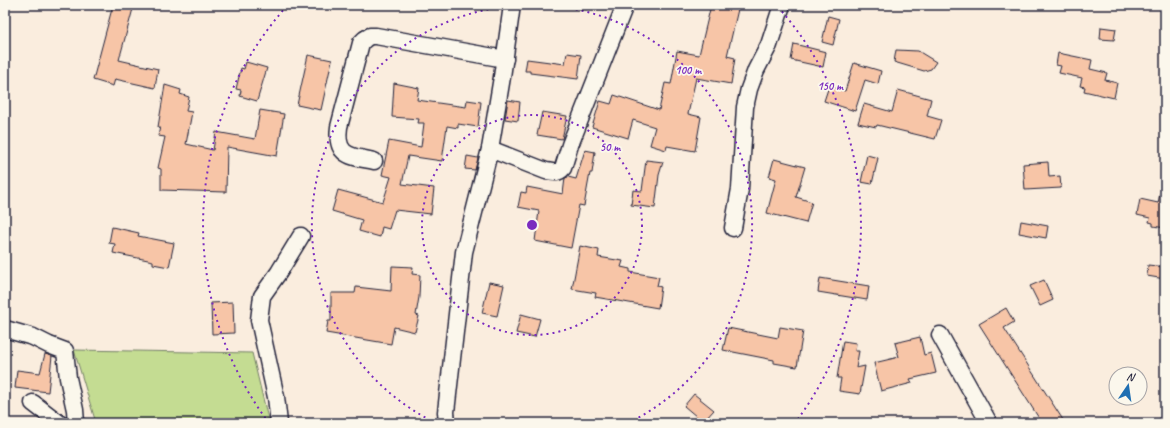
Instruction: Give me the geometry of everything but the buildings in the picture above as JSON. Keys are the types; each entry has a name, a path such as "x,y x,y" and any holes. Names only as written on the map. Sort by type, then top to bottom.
{"street":[{"path":"447,423 446,412 464,252 490,149 505,59 512,5"},
{"path":"490,149 546,171 555,173 563,168 570,145 625,5"},
{"path":"733,228 740,189 745,107 749,89 756,70 770,45 782,5"},
{"path":"374,161 353,157 345,153 339,146 337,138 338,128 357,58 361,44 365,39 370,36 376,36 505,59"},
{"path":"279,423 276,397 259,320 262,296 301,236"},
{"path":"5,329 33,337 64,351 76,423"},
{"path":"940,336 989,423"},
{"path":"32,403 59,423"}],"green space":[{"path":"74,350 252,353 269,423 96,423"}]}
